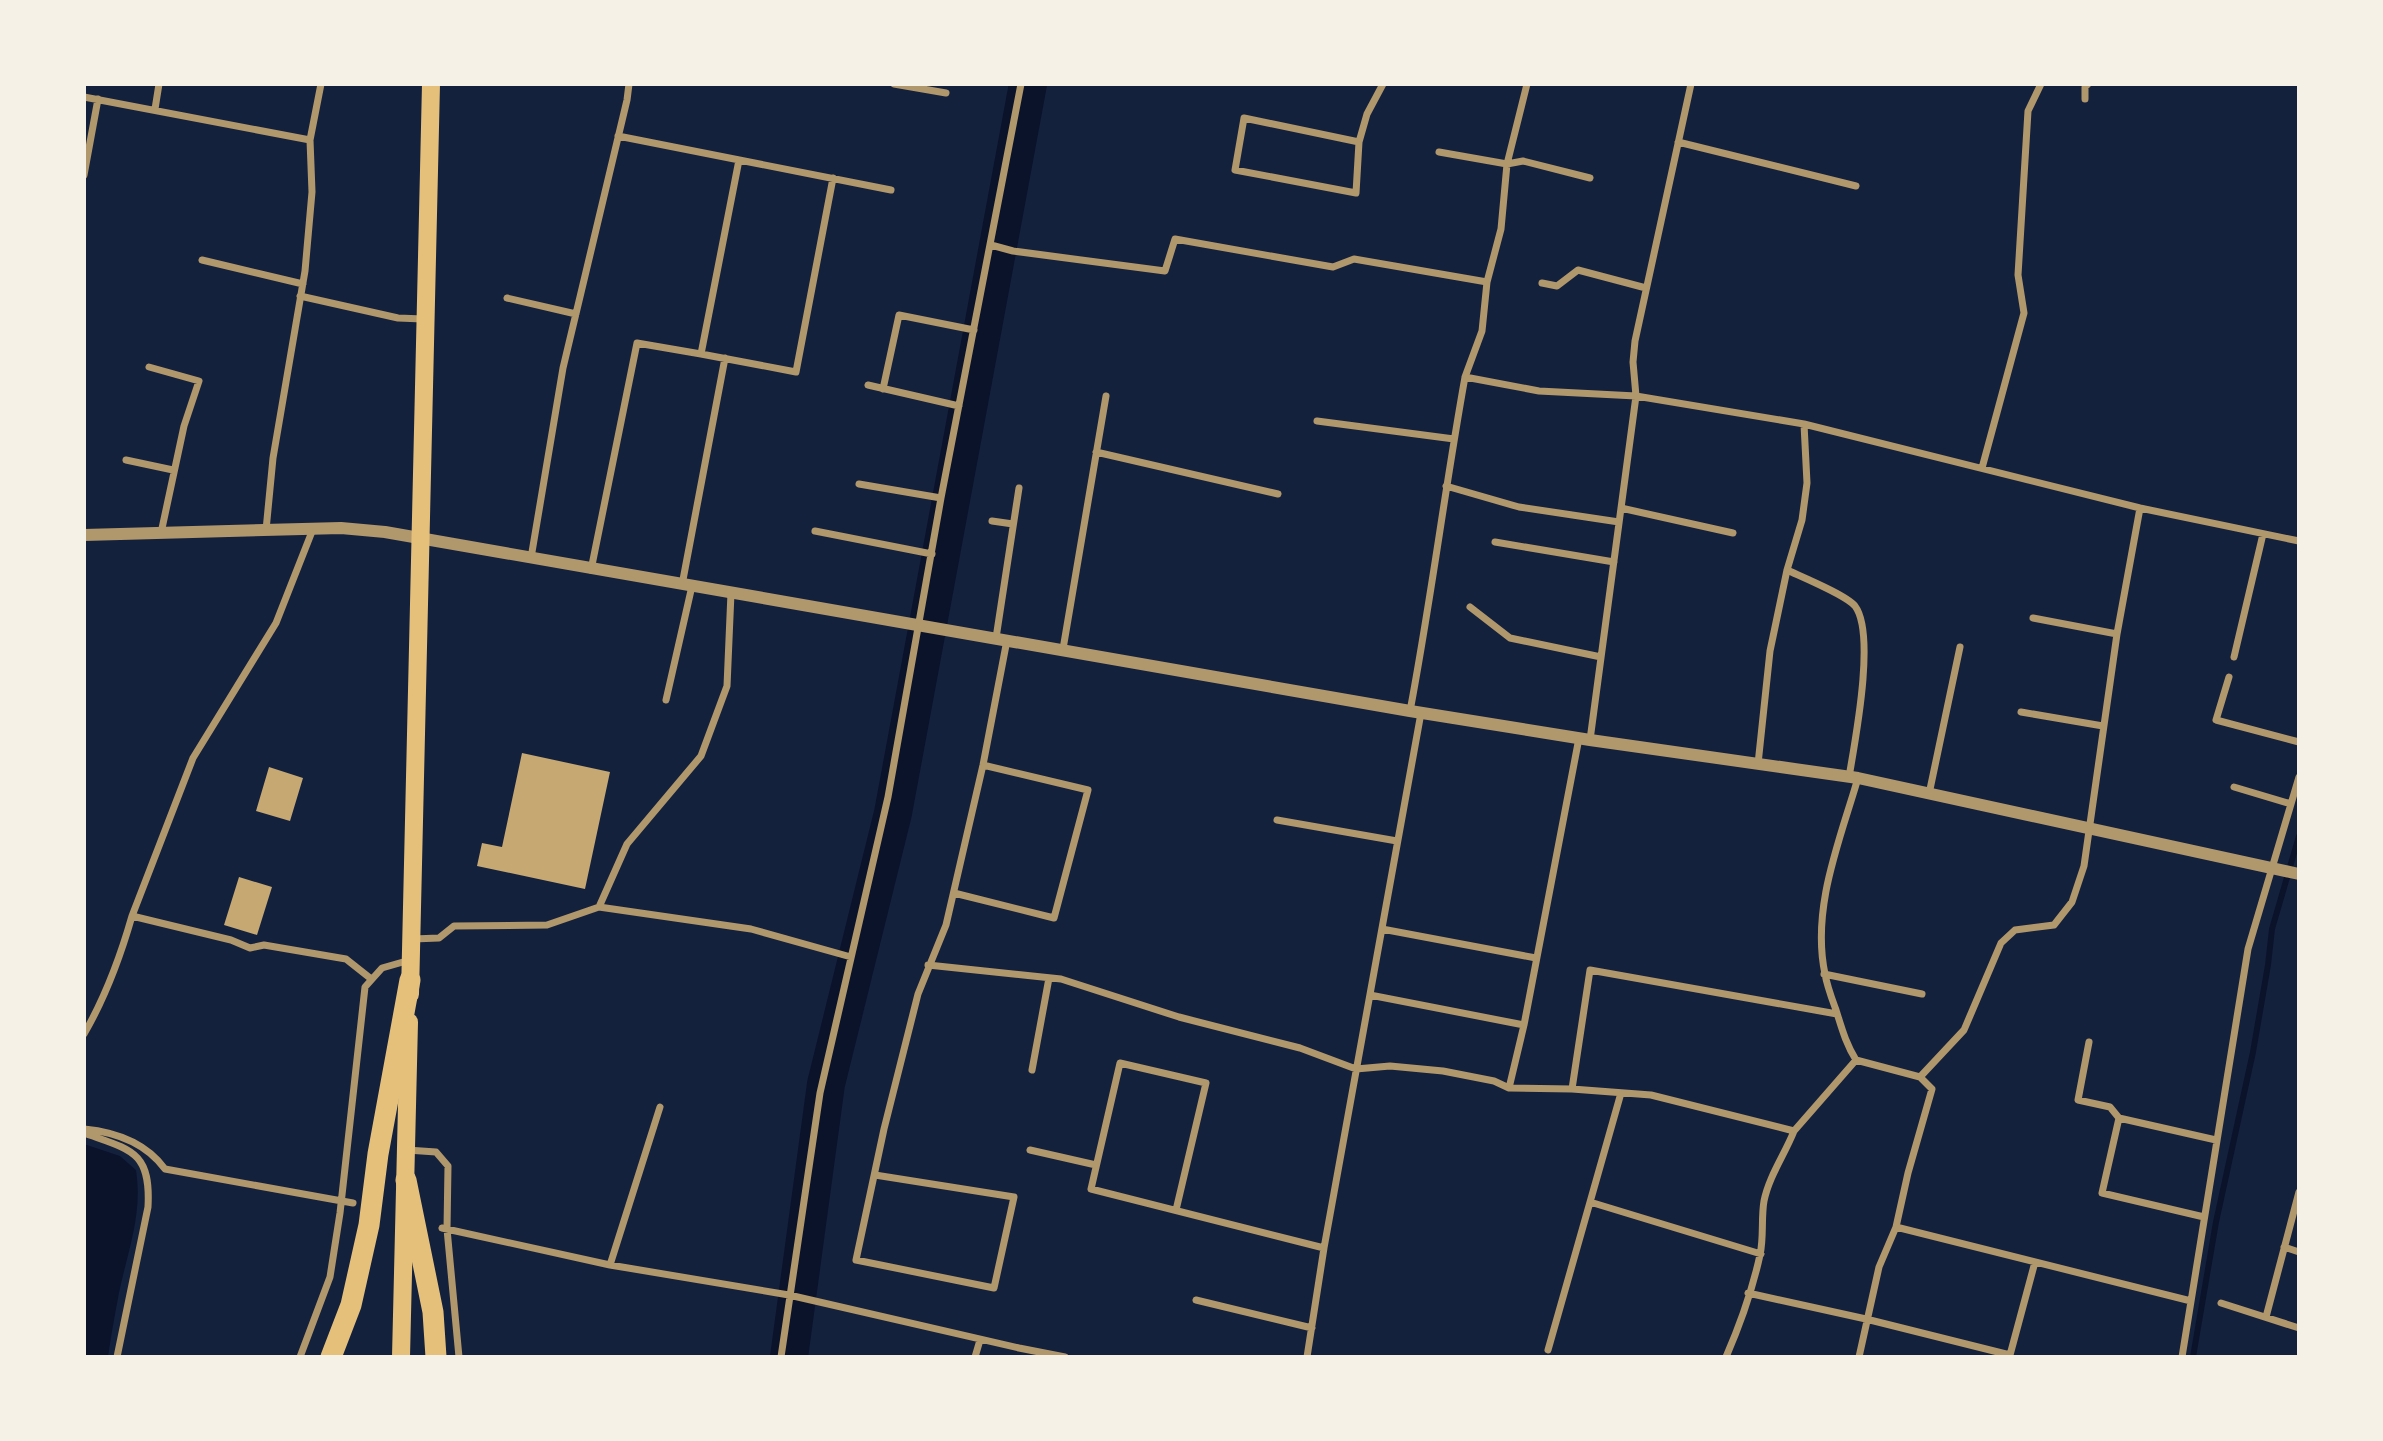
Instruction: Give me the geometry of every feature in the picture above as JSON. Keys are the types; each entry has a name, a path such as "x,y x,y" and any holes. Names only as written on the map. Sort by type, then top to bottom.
{"highway":[{"path":"331,1357 351,1305 369,1225 377,1154 410,970"},
{"path":"406,1180 433,1312 436,1357"}],"main road":[{"path":"401,1357 431,84"}],"street":[{"path":"155,109 159,84"},
{"path":"266,530 273,458 303,284 312,192 310,140 321,84"},
{"path":"531,558 563,368 629,84"},
{"path":"894,84 946,93"},
{"path":"781,1357 820,1093 926,625 932,554 941,498 1021,84"},
{"path":"1359,142 1244,118 1235,170 1356,193 1359,142 1367,114 1383,84"},
{"path":"1307,1357 1397,841 1454,439 1465,377 1482,331 1487,282 1501,229 1507,164 1527,84"},
{"path":"1509,1088 1601,657 1636,396 1633,362 1635,341 1691,84"},
{"path":"1982,468 2024,313 2018,275 2028,111 2041,84"},
{"path":"2085,99 2085,87 2088,84"},
{"path":"84,97 310,140"},
{"path":"84,175 98,99"},
{"path":"618,136 891,190"},
{"path":"1678,142 1856,186"},
{"path":"1438,152 1507,164 1523,162 1590,178"},
{"path":"701,354 739,160"},
{"path":"591,569 637,343 796,372 833,178"},
{"path":"991,245 1013,251 1166,271 1175,239 1332,267 1354,259 1487,282"},
{"path":"202,260 303,284"},
{"path":"1542,283 1557,286 1578,271 1646,288"},
{"path":"300,296 397,318 426,319"},
{"path":"507,298 576,314"},
{"path":"883,389 899,315 974,330"},
{"path":"666,701 725,358"},
{"path":"149,368 199,380 173,470 161,533"},
{"path":"1465,377 1539,391 1636,396 1804,424 2140,508 2299,541"},
{"path":"868,385 959,406"},
{"path":"1063,649 1106,396"},
{"path":"1317,421 1454,439"},
{"path":"1758,764 1770,650 1787,570 1802,520 1807,483 1804,424"},
{"path":"1096,452 1279,495"},
{"path":"126,460 173,470"},
{"path":"859,484 941,498"},
{"path":"1446,486 1519,507 1619,522"},
{"path":"875,1175 1014,1197 994,1287 856,1260 894,1089 928,965 946,925 983,765 1002,639 1019,488"},
{"path":"1621,508 1733,533"},
{"path":"1920,1077 1964,1030 2001,943 2015,930 2054,925 2072,902 2084,866 2117,634 2140,508"},
{"path":"992,521 1013,524"},
{"path":"84,535 341,528 419,538 1415,712 1854,778 2298,874"},
{"path":"84,1034 117,967 132,916 193,758 276,623 313,529"},
{"path":"815,531 932,554"},
{"path":"2234,657 2263,534"},
{"path":"1495,542 1614,562"},
{"path":"1787,570 1855,606 1864,637 1862,695 1854,778 1833,860 1821,926 1824,974 1845,1042 1856,1060 1920,1077 1932,1089 1896,1227 1879,1267 1859,1357"},
{"path":"599,907 626,844 701,756 727,686 731,593"},
{"path":"1470,607 1510,638 1601,657"},
{"path":"2033,618 2117,634"},
{"path":"1929,794 1960,647"},
{"path":"2229,677 2216,720 2299,742"},
{"path":"2021,712 2103,726"},
{"path":"954,893 1054,918 1088,790 983,765"},
{"path":"2182,1357 2248,948 2274,869 2299,777"},
{"path":"2234,787 2291,804"},
{"path":"1277,820 1397,841"},
{"path":"411,939 439,938 454,926 547,925 599,907 751,929 852,957"},
{"path":"132,916 231,940 250,948 264,945 346,959 370,978"},
{"path":"1382,929 1536,958"},
{"path":"928,965 1061,979 1179,1017 1300,1048 1356,1069 1390,1066 1443,1071 1494,1081 1509,1088 1572,1089 1651,1095 1794,1131"},
{"path":"300,1357 330,1277 365,987 370,978 382,968 410,970"},
{"path":"1572,1089 1590,970 1837,1014"},
{"path":"1824,974 1922,994"},
{"path":"1032,1070 1049,978"},
{"path":"1370,995 1524,1025"},
{"path":"2089,1042 2077,1100 2109,1107 2119,1118 2216,1140"},
{"path":"1726,1357 1761,1254 1765,1200 1771,1179 1794,1131 1856,1060"},
{"path":"1176,1210 1206,1083 1120,1063 1091,1189 1324,1248"},
{"path":"1548,1350 1621,1093"},
{"path":"610,1265 660,1107"},
{"path":"2119,1118 2102,1194 2204,1217"},
{"path":"84,1131 121,1136 156,1156 165,1169 353,1203"},
{"path":"84,1131 128,1151 143,1162 149,1183 148,1207 117,1357"},
{"path":"407,1150 436,1152 448,1166 445,1228 459,1357"},
{"path":"1030,1150 1096,1165"},
{"path":"2266,1317 2299,1192"},
{"path":"1590,1202 1761,1254"},
{"path":"1896,1227 2192,1301"},
{"path":"445,1228 610,1265 789,1295 1065,1357"},
{"path":"2284,1247 2299,1252"},
{"path":"1748,1293 2010,1355 2035,1262"},
{"path":"1196,1300 1312,1328"},
{"path":"2221,1303 2299,1328"},
{"path":"975,1357 980,1340"}],"water":[{"path":"84,1144 120,1156 136,1170 138,1186 136,1217 108,1357 84,1357"}],"building":[{"path":"522,753 610,772 585,889 477,866 482,843 502,847"},
{"path":"269,767 303,778 290,821 256,811"},
{"path":"239,877 272,887 257,935 224,925"}],"waterway":[{"path":"789,1357 826,1084 893,813 1028,84"},
{"path":"2193,1357 2216,1222 2253,1052 2272,929 2299,836"}]}
